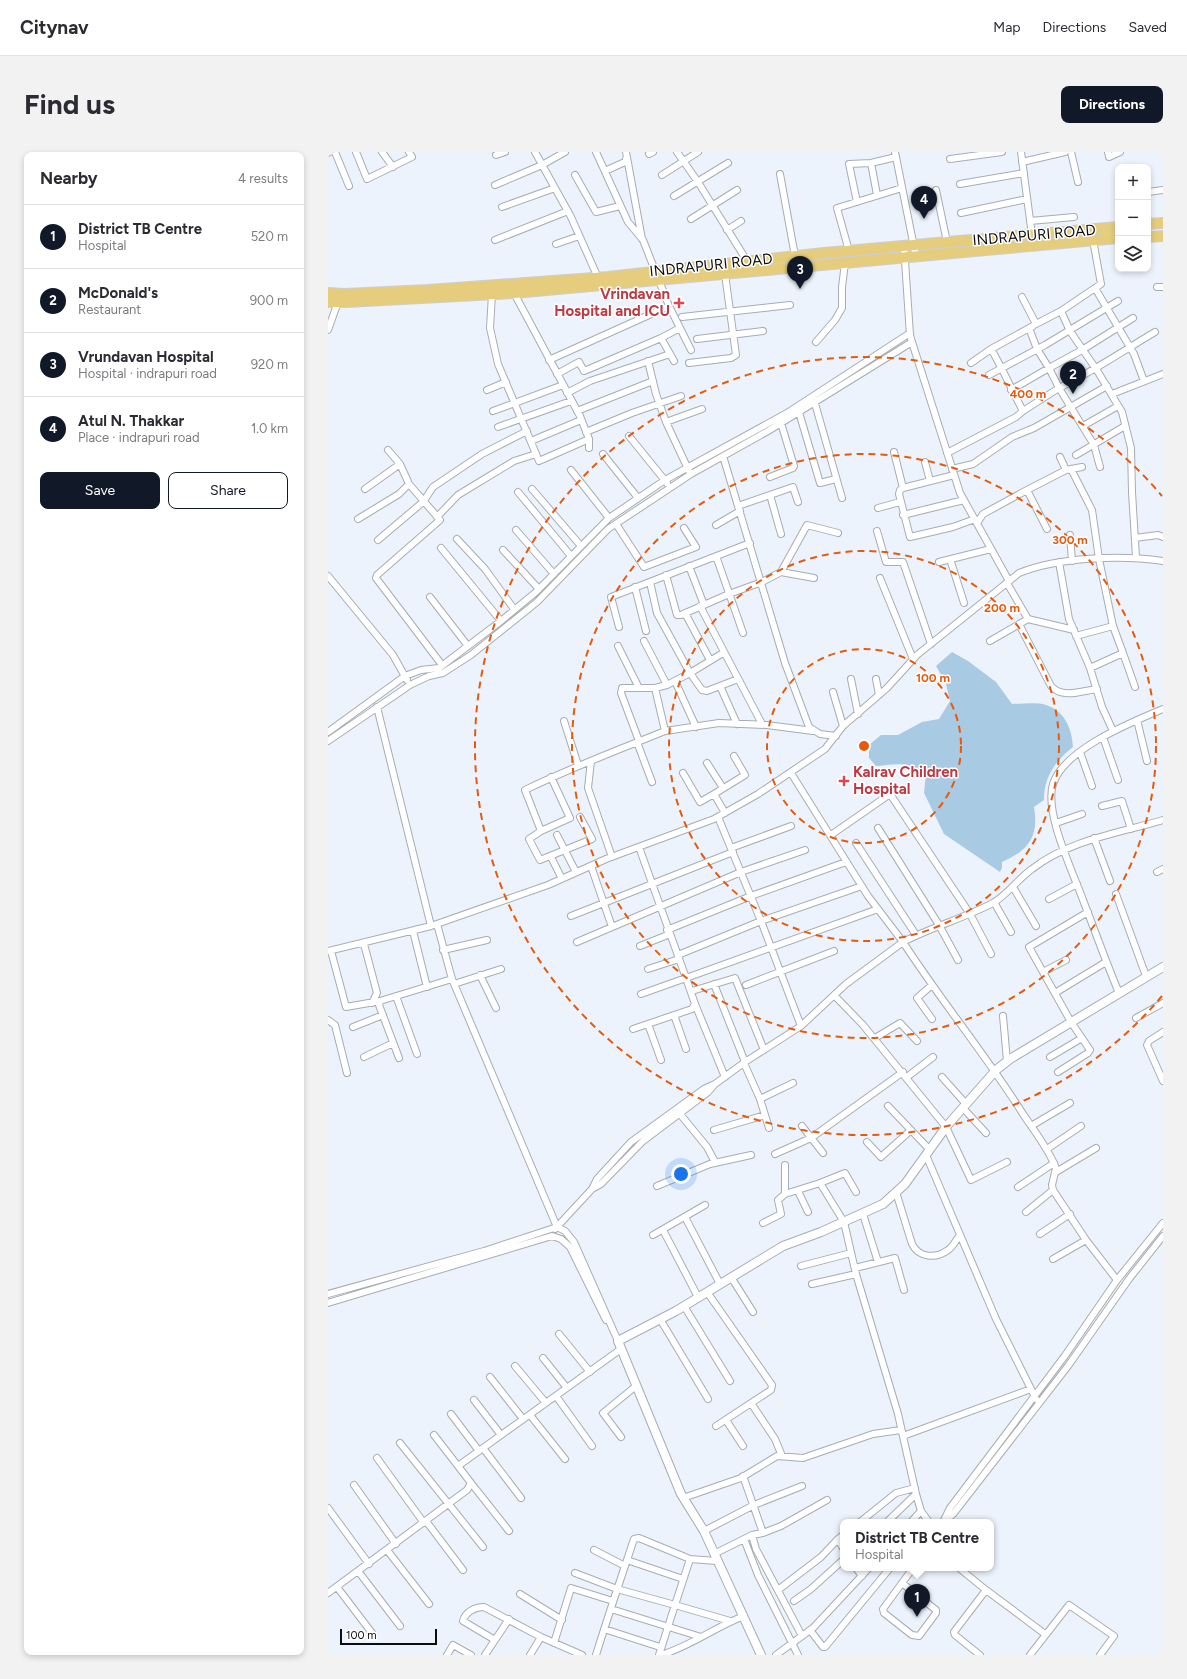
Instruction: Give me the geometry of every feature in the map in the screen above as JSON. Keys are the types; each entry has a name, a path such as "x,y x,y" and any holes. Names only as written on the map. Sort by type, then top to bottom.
{"main road":[{"path":"1151,224 1163,223"},
{"name":"INDRAPURI ROAD","path":"333,302 514,293 657,275 747,261 1115,227"},
{"path":"1151,237 1163,236"},
{"name":"INDRAPURI ROAD","path":"657,275 726,274 1115,238"},
{"name":"INDRAPURI ROAD","path":"328,293 345,294 600,282"}],"street":[{"path":"335,152 349,186"},
{"path":"356,152 367,179 412,157 409,152"},
{"path":"382,152 392,166"},
{"path":"496,155 505,152"},
{"path":"535,152 568,212 600,282"},
{"path":"495,185 542,165 565,152"},
{"path":"596,152 630,226 642,240"},
{"path":"622,152 627,161"},
{"path":"626,152 642,240 669,306 691,350"},
{"path":"677,152 698,182 747,261"},
{"path":"662,176 698,152"},
{"path":"950,159 1002,152"},
{"path":"1021,152 1032,235"},
{"path":"1022,162 1065,152"},
{"path":"1072,152 1078,182"},
{"path":"1108,152 1109,157 1120,152"},
{"path":"857,202 849,164 871,163 895,155 915,245 916,257"},
{"path":"604,171 627,161"},
{"path":"674,196 728,163"},
{"path":"871,163 877,196"},
{"path":"960,184 1024,173"},
{"path":"780,174 795,256"},
{"path":"575,175 596,212 620,206"},
{"path":"502,207 555,188"},
{"path":"849,251 837,208 902,188"},
{"path":"691,219 737,190"},
{"path":"936,190 947,242"},
{"path":"1151,192 1163,190"},
{"path":"961,213 1027,199"},
{"path":"495,240 568,212"},
{"path":"1030,221 1074,217"},
{"path":"727,230 741,221"},
{"path":"971,363 991,349 1061,311 1095,288 1101,282 1091,229"},
{"path":"556,244 579,236"},
{"path":"904,246 910,333 953,472 964,500 1028,619 1075,633 1113,626"},
{"path":"816,342 835,320 842,308 842,288 846,263"},
{"path":"689,363 734,357 736,355 726,274"},
{"path":"1095,288 1130,347 1144,381"},
{"path":"514,293 577,411 589,439 589,448"},
{"path":"492,294 490,328 498,364 523,420 539,461 589,439"},
{"path":"1022,297 1036,324"},
{"path":"989,375 1070,331 1118,301"},
{"path":"328,330 333,302"},
{"path":"682,317 790,305"},
{"path":"549,360 669,306"},
{"path":"1061,311 1070,331 1112,394 1125,426 1131,448 1136,557"},
{"path":"1011,390 1082,350 1133,318"},
{"path":"557,374 579,362 584,371 661,338 680,328"},
{"path":"1029,328 1037,349 1094,445 1100,467"},
{"path":"697,339 763,331"},
{"path":"947,453 1016,417 1059,388 1083,376 1095,367 1155,332"},
{"path":"328,732 405,676 442,665 468,646 539,589 609,518 638,498 665,480 723,456 781,423 910,333"},
{"path":"661,338 674,361"},
{"path":"814,399 912,342"},
{"path":"991,349 1023,411"},
{"path":"567,393 590,381 670,354"},
{"path":"648,362 659,404 689,471"},
{"path":"1112,394 1163,374"},
{"path":"577,411 653,381"},
{"path":"487,390 506,382"},
{"path":"492,411 563,385"},
{"path":"1082,466 1068,470 1028,490 983,514 976,521 914,538 908,535 900,502 900,490 930,482 973,464 1012,437 1034,428 1107,386"},
{"path":"586,432 680,396"},
{"path":"814,399 842,498"},
{"path":"498,427 523,420 571,401"},
{"path":"1083,426 1118,406"},
{"path":"666,422 702,409"},
{"path":"328,741 410,685 429,676 443,673 470,655 537,602 608,529 671,487 689,471 799,409"},
{"path":"799,409 820,483 836,478"},
{"path":"531,441 581,420"},
{"path":"770,477 793,468 794,466 781,423"},
{"path":"1076,455 1125,426"},
{"path":"378,540 423,502 434,487 453,473 501,443 527,431"},
{"path":"629,436 671,487"},
{"path":"388,450 400,464 409,484 440,520 377,575 376,578 442,665"},
{"path":"894,452 903,488"},
{"path":"436,517 458,495 514,461 536,454"},
{"path":"603,454 638,498"},
{"path":"723,456 762,582 785,663 809,727 813,731"},
{"path":"1060,456 1092,510 1099,559 1113,626 1135,687"},
{"path":"925,462 930,482"},
{"path":"365,489 400,464"},
{"path":"571,470 609,518"},
{"path":"358,519 399,494 409,484"},
{"path":"716,525 739,508 793,487 798,502"},
{"path":"532,489 581,546"},
{"path":"1028,490 1047,529"},
{"path":"518,492 571,556"},
{"path":"770,495 782,534"},
{"path":"903,514 964,500"},
{"path":"878,508 900,502"},
{"path":"616,524 644,566 696,547 684,528"},
{"path":"666,576 677,615 685,613 762,582 781,572 806,526 810,524 838,532"},
{"path":"516,530 554,574"},
{"path":"877,530 886,562 903,562 931,644"},
{"path":"1070,535 1072,562"},
{"path":"1135,538 1158,535 1163,537"},
{"path":"458,539 485,569 514,609"},
{"path":"619,627 611,597 750,543"},
{"path":"441,548 501,621"},
{"path":"939,562 991,549"},
{"path":"503,550 539,589"},
{"path":"716,556 743,632"},
{"path":"500,969 453,982 426,987 372,1003 346,1007 330,951 364,944 434,925 562,879 612,857 718,817 791,773 825,749 843,726 879,695 913,659 1019,573 1035,567 1059,562 1136,557 1163,561"},
{"path":"950,559 964,603"},
{"path":"1059,562 1063,595 1069,619 1090,668 1113,732"},
{"path":"689,566 702,605 723,653 726,654 762,724"},
{"path":"781,572 814,578"},
{"path":"328,576 393,655 410,685"},
{"path":"880,578 913,659"},
{"path":"650,582 657,613 690,673 704,691 738,679"},
{"path":"635,587 646,631"},
{"path":"430,597 468,646"},
{"path":"685,613 710,660"},
{"path":"990,641 1028,619"},
{"path":"1019,624 1051,686 1057,692 1066,694 1097,689"},
{"path":"644,641 667,685"},
{"path":"618,646 639,688"},
{"path":"652,782 621,693 622,688 655,688 667,685 723,653"},
{"path":"1090,668 1123,653"},
{"path":"851,679 858,714"},
{"path":"876,679 879,695"},
{"path":"675,681 696,727"},
{"path":"720,686 737,724"},
{"path":"655,688 665,730"},
{"path":"833,692 843,726"},
{"path":"377,707 434,925 453,982 557,1227 565,1231 574,1242 614,1329 681,1493 704,1531 761,1655"},
{"path":"1119,993 1063,850 1051,799 1053,783 1063,768 1080,752 1103,736 1163,709"},
{"path":"1138,720 1147,761"},
{"path":"564,721 578,765"},
{"path":"541,831 525,790 578,765 665,730 719,724 762,724 813,731 836,736"},
{"path":"1103,736 1118,780"},
{"path":"1080,752 1092,786"},
{"path":"683,773 700,802 745,775 734,756"},
{"path":"591,761 588,788 612,857"},
{"path":"707,763 723,788"},
{"path":"791,773 862,886 932,985 996,1070 1047,1149 1054,1163 1056,1172 1052,1185 1053,1190 1086,1240 1117,1280"},
{"path":"551,777 570,818 541,831 529,839 540,860 592,839 580,817"},
{"path":"714,794 725,813"},
{"path":"831,835 890,794 970,914 991,954"},
{"path":"1102,806 1122,801 1131,829"},
{"path":"1056,823 1082,814"},
{"path":"718,817 802,1026"},
{"path":"592,1189 601,1184 643,1141 708,1092 724,1077 802,1026 846,984 903,942 939,925 970,914 994,902 1032,869 1063,850 1094,838 1163,820"},
{"path":"571,916 791,826"},
{"path":"878,828 939,925 958,960"},
{"path":"557,835 576,872"},
{"path":"1094,838 1110,881"},
{"path":"856,843 916,935"},
{"path":"639,847 659,907 724,1077"},
{"path":"577,942 741,872 805,850"},
{"path":"550,857 562,879"},
{"path":"640,946 751,896 846,862"},
{"path":"591,866 612,927"},
{"path":"1049,899 1077,884"},
{"path":"648,969 761,921 862,886"},
{"path":"1013,887 1036,926"},
{"path":"1116,894 1146,976"},
{"path":"994,902 1011,932"},
{"path":"641,994 878,909"},
{"path":"1058,1072 1090,1052 1029,947 1088,912"},
{"path":"413,931 426,987"},
{"path":"443,950 486,940"},
{"path":"364,944 377,993 372,1003"},
{"path":"746,985 834,951"},
{"path":"1043,972 1066,960"},
{"path":"1055,993 1106,962"},
{"path":"617,1338 660,1319 684,1306 783,1246 844,1222 883,1204 905,1184 946,1127 996,1070 1007,1061 1163,967"},
{"path":"480,975 496,1008"},
{"path":"692,991 735,978 764,1050"},
{"path":"714,984 760,1099 769,1128"},
{"path":"932,985 917,998 932,1019"},
{"path":"834,995 875,1038 946,1127 971,1180 1007,1162"},
{"path":"396,996 416,1054"},
{"path":"380,1001 379,1005 399,1058"},
{"path":"1136,1018 1163,1003"},
{"path":"633,1029 692,1008 695,1004"},
{"path":"354,1027 383,1015"},
{"path":"674,1015 686,1049"},
{"path":"1003,1016 1007,1061"},
{"path":"328,1020 335,1025 347,1072"},
{"path":"875,1038 900,1023 916,1041"},
{"path":"648,1024 661,1060"},
{"path":"1163,1032 1149,1041 1147,1045 1163,1081"},
{"path":"1050,1057 1082,1038"},
{"path":"364,1057 393,1043"},
{"path":"775,1154 811,1138 905,1074 933,1057"},
{"path":"942,1077 986,1133"},
{"path":"760,1099 793,1083"},
{"path":"549,1237 592,1189 597,1179 631,1142 704,1089 715,1084"},
{"path":"1031,1126 1070,1103"},
{"path":"888,1106 911,1130 928,1152 960,1235 996,1319 1038,1404"},
{"path":"680,1114 707,1147 715,1162"},
{"path":"714,1130 765,1115"},
{"path":"802,1126 824,1153"},
{"path":"1047,1149 1082,1126"},
{"path":"867,1142 881,1157 911,1130"},
{"path":"1056,1172 1096,1148"},
{"path":"657,1186 715,1162 751,1155"},
{"path":"1018,1187 1054,1163"},
{"path":"785,1165 785,1194"},
{"path":"763,1223 781,1214 778,1200 785,1194 798,1191 845,1173 856,1192"},
{"path":"820,1183 844,1222 851,1253 901,1429 921,1511 925,1519"},
{"path":"1026,1212 1053,1190"},
{"path":"798,1191 808,1212"},
{"path":"896,1192 912,1244 922,1254 932,1256 943,1253 951,1248 960,1235"},
{"path":"653,1235 705,1205"},
{"path":"863,1214 878,1262"},
{"path":"1040,1234 1070,1214"},
{"path":"685,1217 720,1284"},
{"path":"945,1519 950,1508 1064,1357 1117,1280 1163,1223"},
{"path":"328,1294 484,1251 557,1227"},
{"path":"663,1230 698,1297"},
{"path":"947,1519 954,1513 1038,1404 1144,1259 1163,1236"},
{"path":"328,1303 549,1237 561,1239 570,1247 611,1331 617,1338"},
{"path":"1053,1259 1086,1240"},
{"path":"801,1266 851,1253"},
{"path":"1138,1254 1144,1259"},
{"path":"812,1284 856,1271 878,1262 895,1258 904,1290"},
{"path":"731,1277 753,1312"},
{"path":"337,1291 340,1300"},
{"path":"706,1292 772,1385 771,1390 716,1426"},
{"path":"684,1306 730,1381"},
{"path":"660,1319 708,1400"},
{"path":"559,1334 590,1372"},
{"path":"458,1466 621,1349"},
{"path":"543,1358 567,1388"},
{"path":"515,1366 546,1403"},
{"path":"490,1377 523,1419"},
{"path":"621,1437 603,1413 636,1386"},
{"path":"681,1493 743,1476 774,1457 782,1456 803,1458 873,1434 901,1429 1031,1389"},
{"path":"556,1396 592,1446"},
{"path":"474,1400 502,1435"},
{"path":"751,1403 775,1439 782,1456"},
{"path":"450,1414 521,1498"},
{"path":"530,1414 565,1459"},
{"path":"726,1420 743,1446"},
{"path":"434,1435 508,1531"},
{"path":"400,1443 483,1547"},
{"path":"377,1458 463,1570"},
{"path":"743,1476 763,1533"},
{"path":"328,1593 468,1490 471,1483"},
{"path":"354,1485 396,1544"},
{"path":"704,1531 754,1505 802,1486"},
{"path":"864,1519 896,1493 916,1491"},
{"path":"890,1519 916,1491"},
{"path":"596,1655 617,1589 636,1538 690,1559 716,1558 744,1539 782,1526 827,1500"},
{"path":"328,1508 368,1564"},
{"path":"914,1519 921,1511"},
{"path":"752,1535 756,1549 802,1636"},
{"path":"744,1539 758,1575 791,1644 798,1655"},
{"path":"778,1590 821,1557 838,1540 840,1543"},
{"path":"387,1550 429,1604"},
{"path":"594,1550 626,1563 683,1579"},
{"path":"690,1559 660,1647 660,1655 675,1651 730,1621 744,1616"},
{"path":"794,1601 815,1586 840,1563"},
{"path":"358,1571 400,1626"},
{"path":"858,1571 862,1576"},
{"path":"776,1655 810,1630 866,1571"},
{"path":"810,1630 823,1647 825,1647 888,1571"},
{"path":"902,1583 936,1610 936,1613 919,1636 916,1637 884,1613 883,1609 902,1583 911,1571"},
{"path":"963,1571 1045,1634"},
{"path":"575,1573 617,1589 730,1621"},
{"path":"337,1587 372,1633"},
{"path":"554,1643 571,1588 614,1601"},
{"path":"980,1655 955,1635 954,1632 986,1590"},
{"path":"520,1594 562,1620"},
{"path":"1030,1655 1067,1606 1071,1605 1114,1636 1100,1655"},
{"path":"495,1640 463,1621 465,1616 474,1609 482,1607 541,1637 582,1655"},
{"path":"611,1610 701,1637"},
{"path":"485,1655 509,1620"},
{"path":"604,1629 660,1647"},
{"path":"530,1655 541,1637"},
{"path":"447,1655 453,1645 471,1655"}],"water":[{"path":"952,652 968,661 996,682 1012,704 1033,703 1046,705 1053,708 1063,716 1071,734 1073,747 1061,758 1052,770 1046,784 1044,800 1034,807 1035,827 1030,841 1019,853 1002,862 1000,872 944,834 924,793 926,774 902,764 876,766 869,758 869,745 881,735 898,735 922,722 939,719 950,701 946,684 936,666"}],"place":[{"name":"Atul N. Thakkar","path":"924,219"},
{"name":"Vrundavan Hospital","path":"800,289"},
{"name":"Vrindavan Hospital and ICU","path":"679,303"},
{"name":"McDonald's","path":"1073,394"},
{"name":"Kalrav Children Hospital","path":"844,781"},
{"name":"District TB Centre","path":"917,1617"}]}
